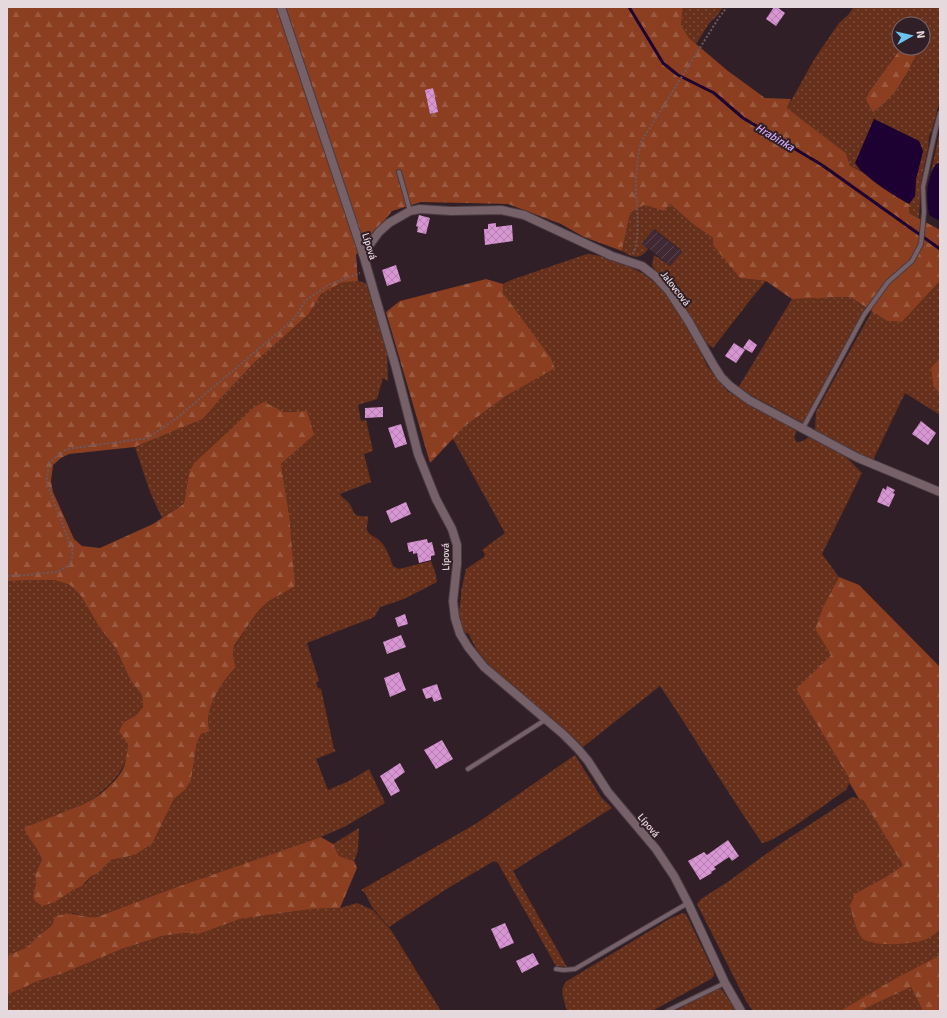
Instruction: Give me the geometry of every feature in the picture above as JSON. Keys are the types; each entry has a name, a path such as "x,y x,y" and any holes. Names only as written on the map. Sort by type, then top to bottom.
{"street":[{"name":"Lípová","path":"281,7 363,254 396,368 418,454 436,499 452,529 456,545 453,601 455,618 460,634 484,667 563,734 588,761 608,792 656,850 674,876 725,983 741,1011"},
{"name":"Jalovcová","path":"363,254 379,232 389,223 410,210 511,212 524,215 612,256 642,266 656,276 669,291 690,322 714,366 730,386 749,400 858,458 940,492"}],"lane":[{"path":"803,428 864,315 888,282 912,261 921,244 924,212 924,187 940,113"},
{"path":"400,172 410,210"},
{"path":"468,769 545,720"},
{"path":"556,969 575,969 688,903"},
{"path":"667,1011 725,983"}],"path":[{"path":"629,261 635,250 637,237 636,178 641,142 727,7"},
{"path":"7,576 26,576 57,572 71,564 73,552 46,481 50,462 67,449 148,438 177,418 295,318 305,301 328,284 367,270"}],"shaded area":[{"path":"683,7 723,7 717,16 710,22 696,44 689,38 681,25"},
{"path":"854,7 940,7 940,63 938,72 940,79 940,100 929,136 921,181 919,218 909,213 909,204 915,196 916,179 923,151 919,141 874,119 856,163 860,170 850,166 846,153 787,108 815,58 839,23","holes":["891,16 931,16 931,56 915,56 903,81 885,103 872,111 866,100 869,92 895,56 891,56"]},
{"path":"874,119 919,141 923,151 916,179 915,196 909,204 872,180 855,163"},
{"path":"940,130 940,163 936,164 931,172"},
{"path":"940,163 940,221 929,215 927,195 930,176 936,164"},
{"path":"670,204 694,225 713,238 740,278 766,281 713,348 704,341 691,317 670,286 652,265 654,255 670,266 682,252 681,250 654,229 642,243 648,249 645,253 636,257 622,251 630,213 644,205 664,211"},
{"path":"653,229 682,252 670,266 642,243"},
{"path":"587,254 601,256 625,265 645,275 658,286 679,310 688,326 690,334 695,338 707,366 727,391 797,430 795,438 797,442 803,441 809,437 844,455 862,473 822,554 839,577 823,607 815,629 831,655 796,689 849,778 849,784 846,790 791,829 769,841 762,843 660,686 583,747 570,734 494,670 479,653 469,634 464,632 459,620 461,592 466,569 484,557 485,554 482,550 505,533 453,439 465,426 506,396 555,367 503,293 503,284"},
{"path":"358,281 366,283 387,352 388,381 383,378 377,399 358,405 361,421 366,420 373,451 364,454 371,482 340,494 350,504 355,514 358,516 368,516 368,532 370,535 379,540 385,547 393,566 399,569 431,561 437,582 404,599 380,607 375,616 372,618 307,643 319,681 316,683 318,688 321,689 334,749 336,751 316,759 328,790 349,781 369,769 385,803 344,827 321,837 171,889 97,917 88,918 73,913 39,935 27,947 7,956 7,581 54,580 70,585 81,596 98,625 116,649 131,681 142,695 143,707 136,715 124,722 128,740 128,751 121,770 113,781 84,805 25,828 42,859 35,875 36,883 33,896 64,895 86,883 91,876 97,874 111,860 135,855 152,844 174,799 186,789 191,780 197,742 201,734 210,730 208,722 211,705 225,680 236,667 233,657 234,647 258,611 280,594 289,514 281,464 314,435 295,411 284,412 277,409 254,407 189,473 184,503 162,518 150,492 135,447 203,419 254,363 309,314 321,294 341,283"},
{"path":"940,281 940,357 931,368 933,386 940,394 940,415 905,393 873,460 856,453 815,430 816,412 872,311 887,321 902,322"},
{"path":"850,297 866,308 803,423 738,388 792,299"},
{"path":"575,755 601,797 612,808 513,871 567,967 556,966 498,863 494,861 448,888 389,927 372,907 365,893 361,890 477,823"},
{"path":"852,797 863,800 903,865 886,877 854,921 863,938 871,943 927,939 940,930 940,955 896,978 840,1011 753,1011 746,1001 697,904 701,899 729,881 780,844"},
{"path":"359,828 358,851 354,861 339,856 333,844"},
{"path":"357,903 373,910 391,930 441,1011 7,1011 7,995 38,981 61,974 122,949 162,936 185,933 199,934 240,919 312,909 340,908"},
{"path":"683,913 686,914 714,972 714,976 711,979 652,1011 567,1011 563,988 567,981 671,918"},
{"path":"911,987 923,1011 860,1011"},
{"path":"721,989 736,1011 675,1011 714,990"}],"green space":[{"path":"7,7 683,7 681,25 689,38 728,71 765,98 791,99 787,108 846,153 850,166 866,174 894,195 909,204 909,213 940,230 940,281 902,322 887,321 850,297 792,299 766,281 740,278 713,245 713,238 694,225 670,204 664,211 644,205 630,213 622,251 584,237 561,224 508,204 421,202 392,211 356,255 358,281 341,283 321,294 309,314 254,363 203,419 135,447 69,454 61,458 53,465 51,481 53,492 74,539 82,546 100,548 153,524 182,505 184,503 189,473 194,463 254,407 264,402 284,412 307,411 314,435 281,464 289,514 295,586 269,601 258,611 234,646 233,657 236,667 225,680 211,705 208,723 210,731 201,734 197,742 191,780 186,789 174,799 152,844 135,855 111,860 97,874 91,876 82,886 55,902 42,906 35,901 33,896 36,883 35,875 42,859 24,828 88,802 112,784 122,771 127,752 128,744 119,731 124,722 136,715 143,707 142,695 131,681 116,649 98,625 81,596 70,585 54,580 7,581"},
{"path":"895,56 915,56 906,75 895,91 873,112 866,100 869,92"},
{"path":"486,279 503,284 503,293 550,357 555,368 506,396 465,426 430,463 386,312 400,301"},
{"path":"940,357 940,394 933,386 931,368"},
{"path":"839,577 859,585 940,667 940,930 927,939 921,941 904,944 874,943 862,938 858,931 850,906 855,894 886,877 903,865 863,800 859,799 849,782 849,778 796,689 831,655 815,629 823,607"},
{"path":"321,837 333,844 339,856 354,861 357,868 340,908 312,909 240,919 199,934 185,933 162,936 122,949 61,974 38,981 7,995 7,956 27,947 39,935 52,926 55,917 72,914 86,917 97,917 171,889"},
{"path":"940,955 940,1011 923,1011 911,987 860,1011 840,1011 896,978"}],"building":[{"path":"774,7 777,7 785,13 776,26 766,19"},
{"path":"433,88 438,112 430,114 425,90"},
{"path":"419,215 430,218 426,234 417,232 418,227 416,226"},
{"path":"496,223 496,227 512,225 513,241 485,245 484,229 488,229 488,224"},
{"path":"396,265 401,281 387,286 382,270"},
{"path":"749,339 757,345 752,353 743,348"},
{"path":"734,343 745,350 736,363 725,356"},
{"path":"383,407 383,417 365,418 365,408"},
{"path":"921,421 936,433 928,445 912,434"},
{"path":"401,424 407,444 395,448 388,428"},
{"path":"887,486 895,490 893,493 895,494 889,507 877,502 883,488 886,490"},
{"path":"406,502 411,514 391,523 386,511"},
{"path":"427,539 428,543 432,542 435,555 431,556 431,560 419,563 417,553 413,554 413,551 409,552 407,543"},
{"path":"405,614 408,624 398,627 395,618"},
{"path":"401,635 406,647 387,654 383,642"},
{"path":"399,672 406,690 390,697 384,678"},
{"path":"437,684 442,699 434,702 432,697 426,699 422,689"},
{"path":"442,740 453,759 436,769 424,750"},
{"path":"400,763 405,772 394,780 400,791 391,796 380,776"},
{"path":"728,840 739,856 732,861 729,857 714,867 716,869 711,872 712,873 700,880 688,861 704,852 707,855"},
{"path":"505,923 514,943 500,949 491,929"},
{"path":"533,953 539,964 522,973 516,961"}],"waterway":[{"name":"Hrabinka","path":"629,7 663,63 678,75 714,93 743,118 822,165 940,249"}]}
